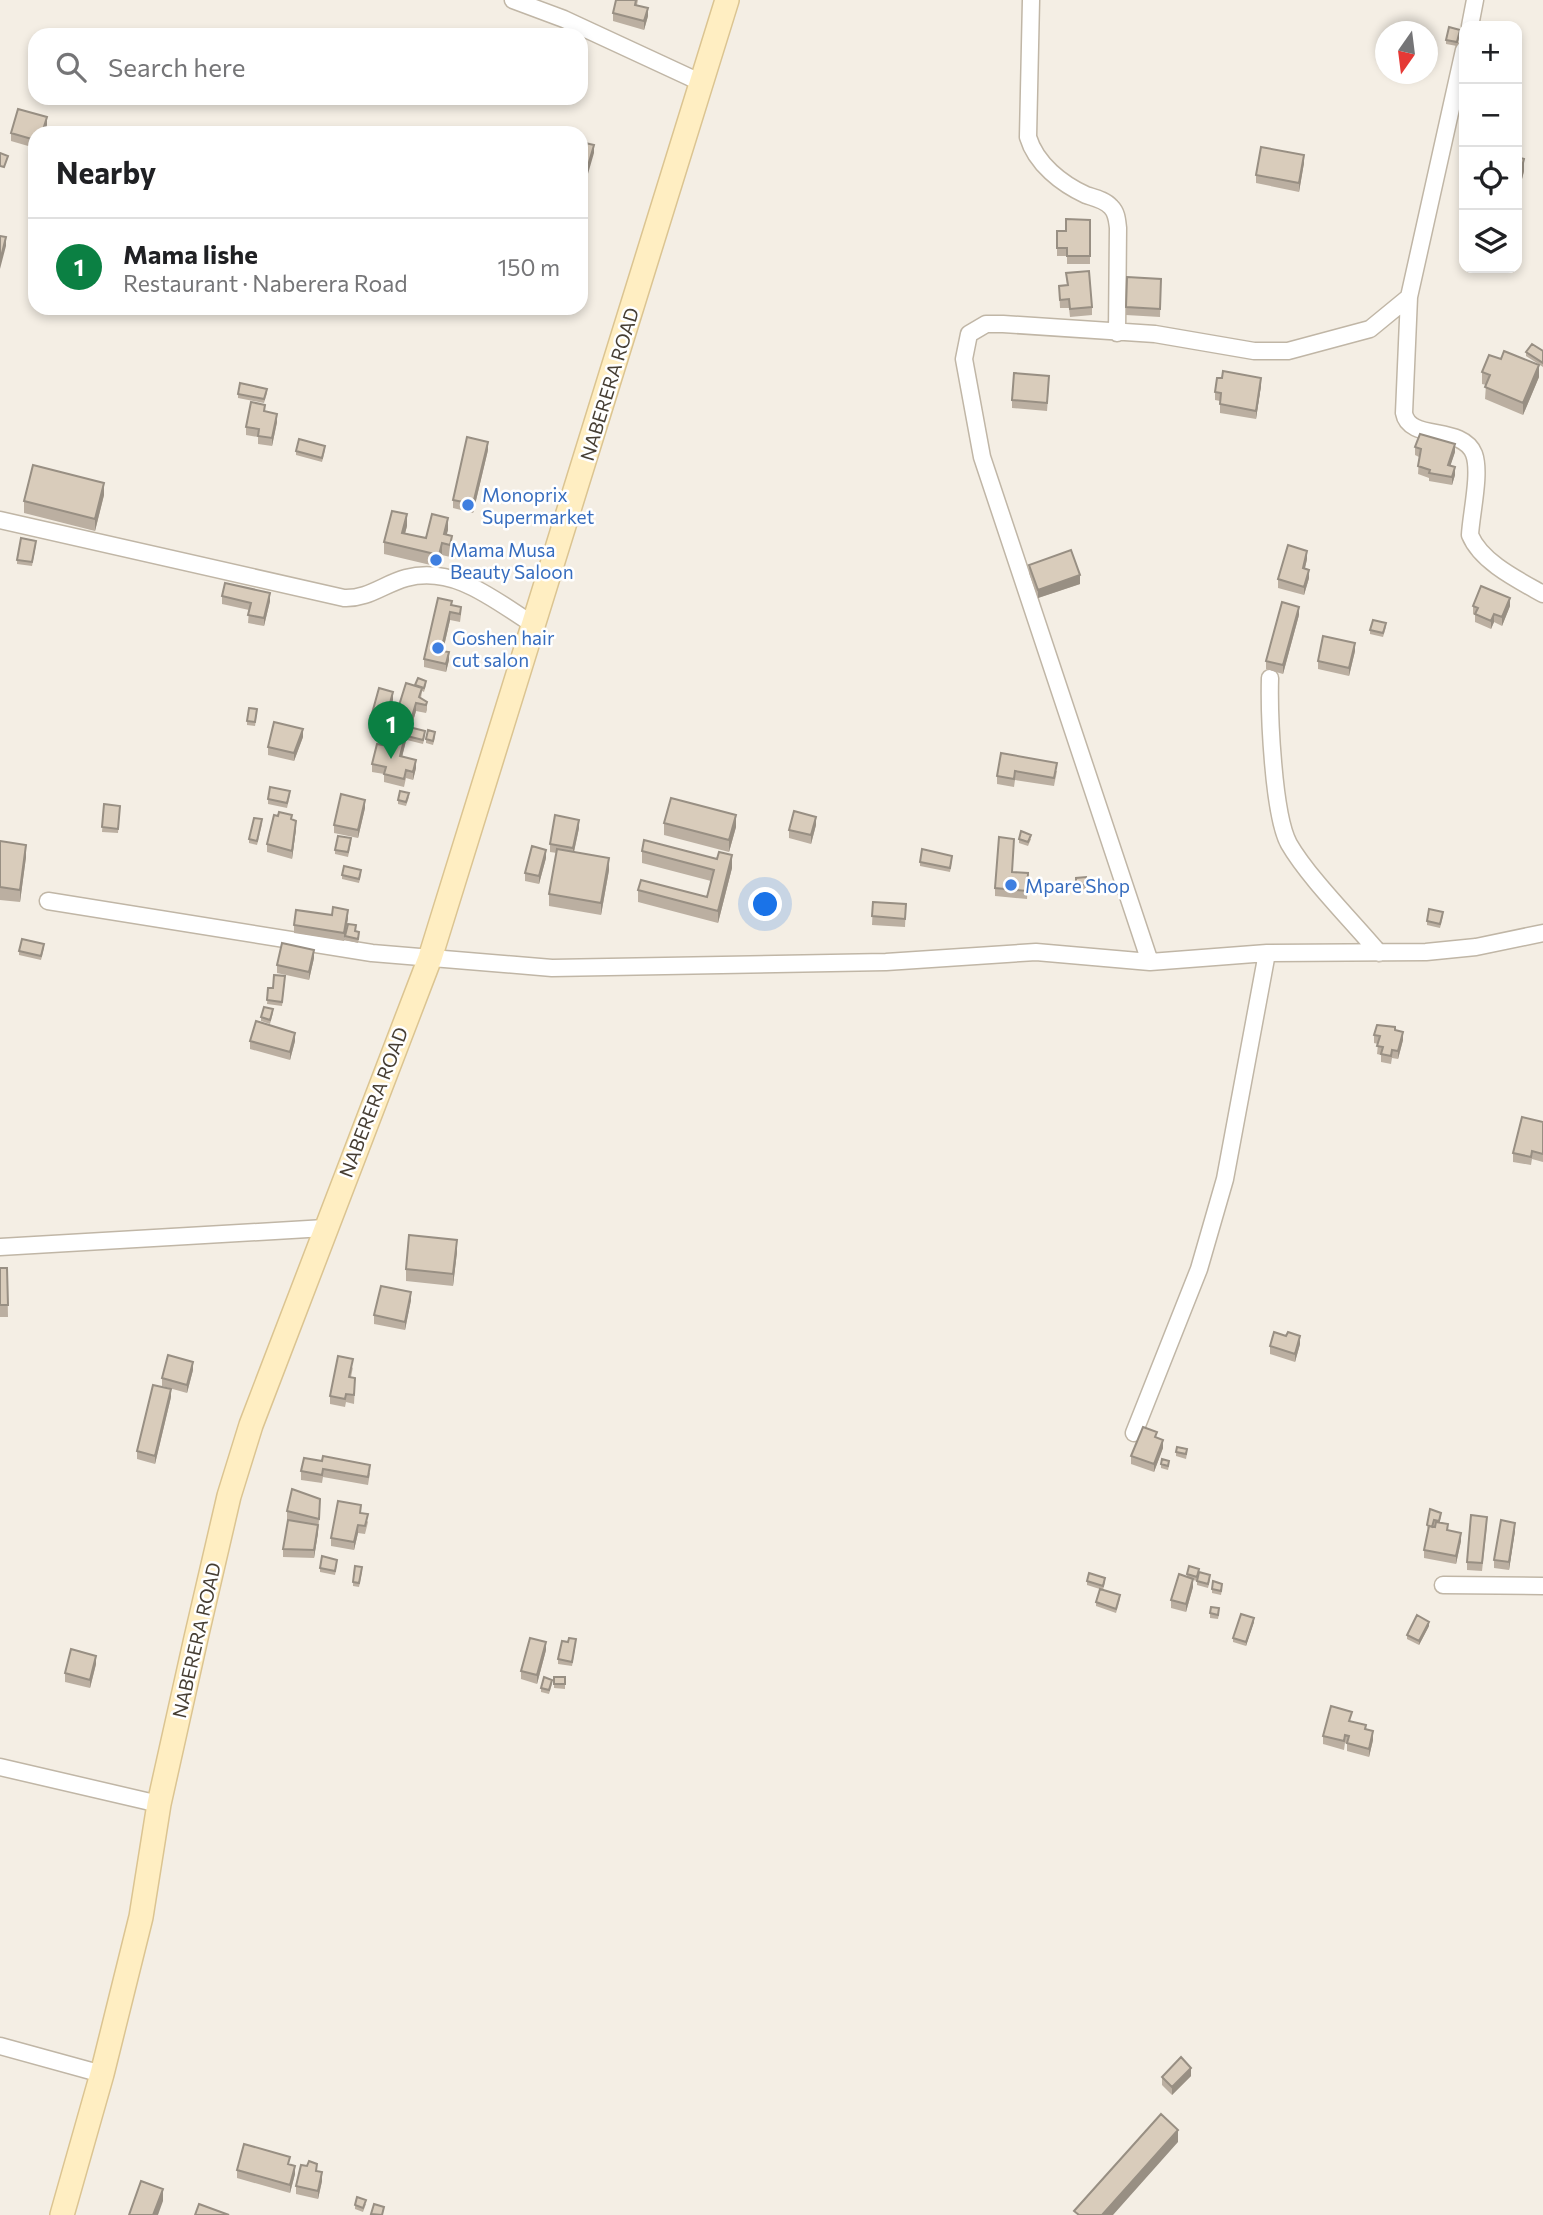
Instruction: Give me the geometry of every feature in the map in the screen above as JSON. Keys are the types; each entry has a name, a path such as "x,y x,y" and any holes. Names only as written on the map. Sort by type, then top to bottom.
{"street":[{"path":"513,0 584,28"},
{"name":"NABERERA ROAD","path":"62,2215 102,2074 141,1917 159,1804 229,1496 251,1425 430,957 727,0"},
{"path":"1031,0 1028,137 1035,155 1052,173 1079,191 1106,202 1115,211 1118,228 1116,333"},
{"path":"1471,21 1475,0"},
{"path":"588,30 702,83"},
{"path":"1459,72 1409,297 1405,419 1413,428 1441,433 1465,442 1474,455 1470,535 1474,545 1483,555 1543,594"},
{"path":"1150,961 998,513 982,457 964,359 969,334 986,324 1155,334 1254,351 1288,351 1350,337 1370,329 1409,297"},
{"path":"0,520 344,598 367,595 404,579 450,577 461,580 534,625"},
{"path":"1270,678 1269,720 1280,810 1288,842 1379,953"},
{"path":"48,901 289,941 552,968 886,962 1036,952 1150,961 1267,953 1379,953 1476,947 1543,933"},
{"path":"1134,1433 1199,1269 1225,1179 1267,953"},
{"path":"0,1247 326,1228"},
{"path":"1443,1585 1543,1586"},
{"path":"0,1767 159,1804"},
{"path":"0,2046 102,2074"}],"building":[{"path":"616,0 636,0 635,5 648,8 644,21 613,13"},
{"path":"1449,27 1459,30 1457,42 1446,40"},
{"path":"18,109 47,117 44,126 28,126 28,138 11,133"},
{"path":"588,144 594,145 588,166"},
{"path":"1261,147 1304,155 1299,183 1256,175"},
{"path":"0,153 8,156 4,167 0,166"},
{"path":"1066,219 1090,220 1090,256 1067,256 1067,248 1057,248 1057,231 1066,231"},
{"path":"0,236 6,237 0,261"},
{"path":"1089,271 1092,307 1070,309 1069,299 1060,300 1059,286 1068,285 1066,273"},
{"path":"1127,277 1161,279 1160,309 1126,307"},
{"path":"1532,344 1543,351 1543,363 1526,352"},
{"path":"1504,351 1539,365 1523,403 1485,387 1490,375 1482,372 1489,355 1501,359"},
{"path":"1223,371 1261,378 1256,411 1220,404 1221,393 1215,392 1217,378 1222,378"},
{"path":"1014,373 1049,376 1047,403 1012,400"},
{"path":"240,383 267,389 264,399 238,394"},
{"path":"251,402 265,405 264,411 277,414 272,438 258,436 259,429 246,427"},
{"path":"1420,434 1455,444 1448,465 1455,467 1452,477 1429,473 1430,470 1418,466 1421,449 1415,447"},
{"path":"467,437 488,442 473,504 453,500"},
{"path":"299,439 325,446 322,458 296,451"},
{"path":"33,465 104,483 95,519 24,501"},
{"path":"392,511 407,514 402,533 426,538 432,514 448,518 444,534 452,536 450,545 442,543 439,555 384,542"},
{"path":"21,538 36,541 32,562 17,560"},
{"path":"1288,545 1307,551 1303,568 1309,570 1304,587 1278,579"},
{"path":"1071,550 1080,575 1038,590 1029,565"},
{"path":"225,583 270,593 264,618 248,615 251,603 222,596"},
{"path":"1481,586 1510,598 1502,617 1494,614 1491,621 1475,614 1478,608 1473,606"},
{"path":"438,598 452,601 451,605 461,607 460,614 450,612 441,651 449,652 446,664 424,659"},
{"path":"1282,602 1299,607 1283,665 1266,661"},
{"path":"1373,620 1386,623 1383,633 1370,630"},
{"path":"1323,636 1355,643 1349,668 1318,661"},
{"path":"418,678 426,681 424,688 415,685"},
{"path":"406,683 422,688 419,697 427,702 426,705 416,703 411,720 396,715"},
{"path":"379,688 393,692 385,721 371,717"},
{"path":"249,708 257,709 255,722 247,721"},
{"path":"394,718 409,721 400,756 416,760 413,772 406,770 404,779 384,774 386,767 372,764 377,744 388,746"},
{"path":"274,722 303,729 294,753 268,747"},
{"path":"409,727 425,731 423,740 407,736"},
{"path":"428,730 435,732 433,741 426,739"},
{"path":"1001,753 1057,763 1054,778 1015,771 1014,779 997,776"},
{"path":"270,787 290,791 287,803 268,799"},
{"path":"400,791 409,793 406,802 398,800"},
{"path":"341,794 365,800 358,830 334,825"},
{"path":"671,798 736,815 729,840 664,823"},
{"path":"104,804 120,806 118,829 102,827"},
{"path":"794,811 816,817 811,835 789,830"},
{"path":"279,812 292,815 291,819 296,821 292,851 267,844 274,815 278,816"},
{"path":"555,815 579,820 573,848 550,844"},
{"path":"254,818 262,819 257,841 249,839"},
{"path":"1021,831 1031,835 1028,842 1019,839"},
{"path":"338,836 351,838 348,852 335,850"},
{"path":"999,837 1014,839 1012,872 1028,873 1027,891 995,888"},
{"path":"644,840 717,859 719,852 732,855 718,911 638,890 641,880 707,897 714,870 642,851"},
{"path":"0,841 26,845 20,890 0,887"},
{"path":"532,846 546,850 539,876 525,873"},
{"path":"557,849 609,858 601,903 549,894"},
{"path":"922,849 952,856 950,868 920,862"},
{"path":"344,866 361,870 359,879 342,875"},
{"path":"1086,877 1086,885 1076,886 1076,878"},
{"path":"873,902 906,904 905,919 872,916"},
{"path":"333,907 348,910 344,933 294,925 296,910 332,915"},
{"path":"1429,909 1443,912 1440,924 1427,921"},
{"path":"348,924 356,925 358,939 345,936"},
{"path":"22,939 44,944 41,956 19,951"},
{"path":"282,943 314,950 309,972 277,965"},
{"path":"274,975 285,976 282,1002 267,1000 268,988 273,988"},
{"path":"264,1007 273,1009 270,1020 261,1017"},
{"path":"256,1021 295,1033 290,1052 250,1041"},
{"path":"1377,1025 1395,1027 1395,1030 1403,1032 1398,1051 1392,1050 1391,1056 1381,1054 1383,1047 1377,1046 1380,1036 1374,1035"},
{"path":"1522,1117 1543,1122 1543,1154 1532,1151 1531,1157 1513,1153"},
{"path":"409,1235 457,1240 453,1274 406,1269"},
{"path":"0,1268 7,1268 8,1305 0,1305"},
{"path":"381,1286 411,1292 405,1322 374,1315"},
{"path":"1274,1332 1286,1336 1288,1332 1300,1336 1295,1354 1270,1346"},
{"path":"168,1355 193,1362 187,1385 162,1378"},
{"path":"338,1356 353,1359 349,1377 355,1378 354,1395 346,1394 345,1399 330,1396"},
{"path":"153,1385 171,1389 155,1456 137,1451"},
{"path":"1143,1427 1157,1432 1155,1437 1163,1440 1154,1464 1131,1456"},
{"path":"1177,1447 1187,1449 1186,1454 1176,1452"},
{"path":"323,1456 370,1465 368,1477 323,1469 322,1475 301,1471 304,1458 322,1461"},
{"path":"1162,1459 1169,1461 1168,1466 1161,1464"},
{"path":"292,1489 320,1499 319,1519 287,1511"},
{"path":"338,1501 361,1505 360,1513 368,1514 365,1526 358,1525 354,1542 331,1538"},
{"path":"1430,1509 1441,1513 1439,1521 1434,1520 1432,1527 1427,1525"},
{"path":"1471,1515 1487,1517 1482,1563 1467,1562"},
{"path":"288,1520 318,1525 314,1550 283,1549"},
{"path":"1501,1520 1515,1523 1509,1562 1494,1560"},
{"path":"1436,1522 1448,1524 1447,1530 1461,1533 1456,1556 1424,1550 1429,1526 1435,1527"},
{"path":"322,1556 337,1560 335,1571 320,1568"},
{"path":"355,1566 362,1567 359,1583 353,1582"},
{"path":"1189,1566 1199,1569 1197,1577 1187,1574"},
{"path":"1199,1572 1210,1575 1208,1584 1197,1581"},
{"path":"1089,1573 1105,1578 1103,1586 1087,1581"},
{"path":"1179,1574 1193,1579 1186,1604 1171,1600"},
{"path":"1213,1581 1222,1584 1221,1591 1212,1589"},
{"path":"1100,1589 1120,1595 1116,1609 1096,1602"},
{"path":"1211,1607 1219,1608 1218,1615 1210,1613"},
{"path":"1241,1614 1254,1618 1246,1642 1233,1638"},
{"path":"1417,1615 1429,1622 1419,1641 1407,1635"},
{"path":"530,1638 546,1642 537,1675 521,1671"},
{"path":"569,1638 576,1639 572,1662 558,1659 562,1641 568,1642"},
{"path":"71,1649 96,1656 90,1680 65,1673"},
{"path":"544,1677 552,1680 549,1690 541,1688"},
{"path":"554,1677 565,1677 565,1684 554,1684"},
{"path":"1331,1706 1352,1712 1349,1721 1366,1725 1365,1729 1373,1731 1369,1749 1347,1743 1349,1736 1345,1735 1344,1741 1323,1736"},
{"path":"1181,2057 1191,2068 1172,2087 1162,2077"},
{"path":"1161,2114 1178,2130 1102,2215 1079,2215 1074,2211"},
{"path":"244,2144 290,2157 288,2164 295,2166 290,2185 237,2170"},
{"path":"309,2161 317,2164 316,2171 322,2172 318,2191 296,2186 301,2165 307,2166"},
{"path":"141,2181 163,2189 153,2215 129,2215"},
{"path":"357,2197 366,2200 363,2208 355,2205"},
{"path":"199,2204 229,2215 195,2215"},
{"path":"374,2204 384,2207 382,2215 371,2214"}],"place":[{"name":"Monoprix Supermarket","path":"468,505"},
{"name":"Mama Musa Beauty Saloon","path":"436,560"},
{"name":"Goshen hair cut salon","path":"438,648"},
{"name":"Mama lishe","path":"391,759"},
{"name":"Mpare Shop","path":"1011,885"}]}
